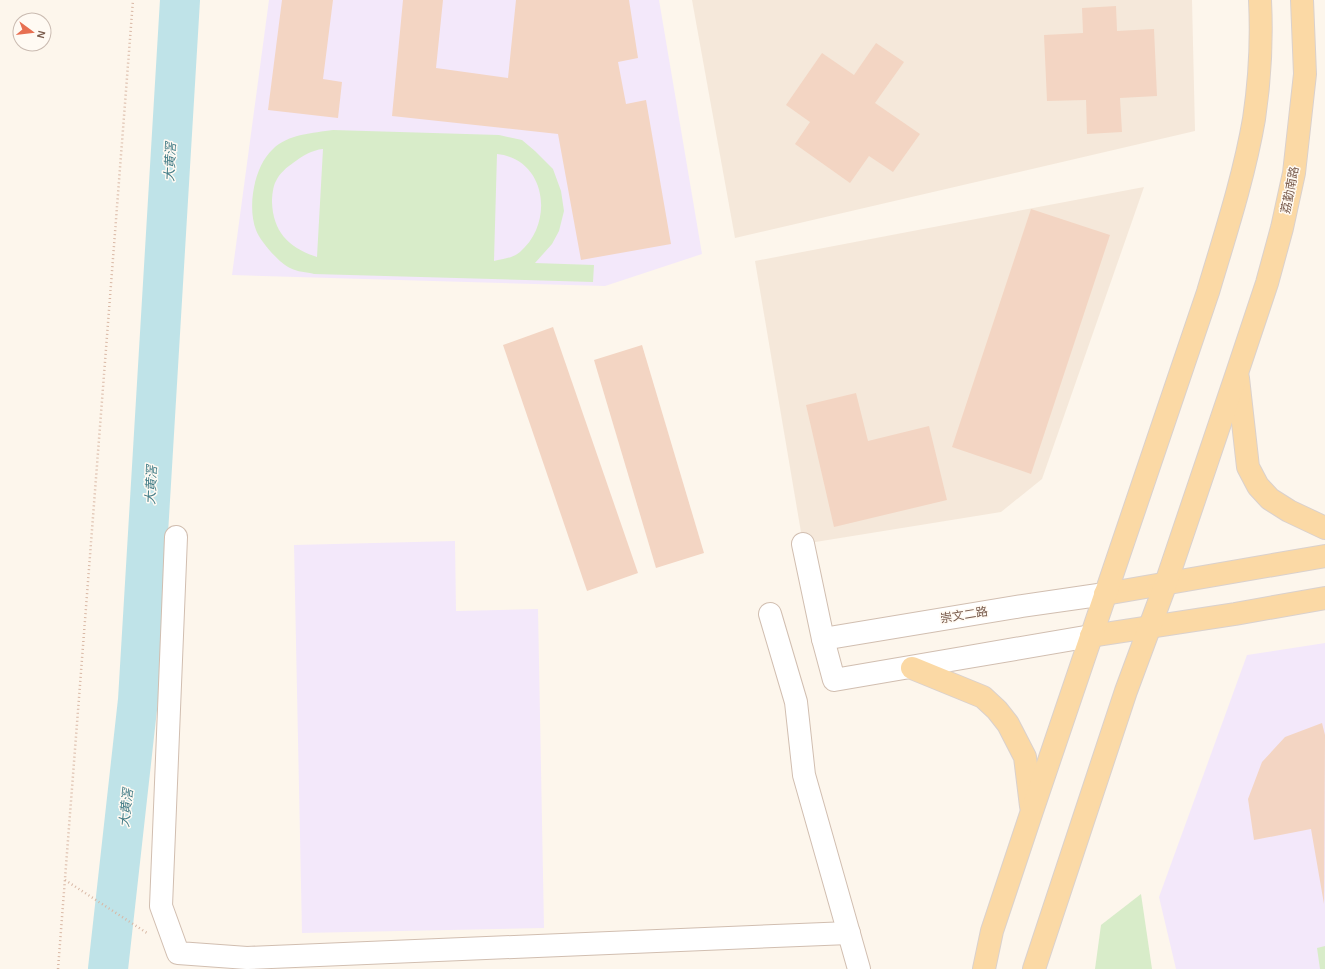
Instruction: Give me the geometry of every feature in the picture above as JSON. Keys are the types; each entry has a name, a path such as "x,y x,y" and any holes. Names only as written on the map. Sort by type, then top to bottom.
{"main road":[{"path":"984,969 992,931 1208,292 1222,246 1247,155 1254,118 1260,71 1260,0"},
{"name":"荔勤南路","path":"1034,969 1124,698 1166,583 1267,283 1282,228 1294,174 1305,74 1302,0"},
{"path":"1237,373 1248,467 1258,486 1270,499 1290,511 1325,528"},
{"path":"1105,594 1325,556"},
{"path":"1091,636 1149,628 1325,598"},
{"path":"912,668 983,696 997,710 1008,724 1025,758 1032,811"}],"street":[{"path":"176,536 161,906 178,953 245,964 849,933"},
{"path":"803,544 823,639 834,680 912,668 1091,636"},
{"name":"崇文二路","path":"823,639 1022,606 1105,594"},
{"path":"770,614 796,702 804,775 859,969"}],"path":[{"path":"58,969 133,0"},
{"path":"65,880 178,953"}],"shaded area":[{"path":"269,0 659,0 702,254 605,286 232,275"},
{"path":"692,0 1192,0 1195,131 735,238"},
{"path":"1144,187 1042,479 1001,512 803,544 755,261"},
{"path":"455,541 456,611 538,609 544,928 302,933 294,545"},
{"path":"1325,643 1325,969 1176,969 1159,897 1247,655"}],"green space":[{"path":"333,130 499,135 522,140 553,169 561,191 564,211 559,231 552,244 535,263 594,265 593,282 314,274 290,268 281,262 270,251 261,240 256,230 253,221 252,199 257,176 266,156 279,144 293,137","holes":["323,149 317,257 298,249 284,237 279,230 273,213 272,200 275,183 283,171 311,152","497,154 513,158 526,167 535,179 540,194 541,209 538,225 531,239 520,252 511,257 494,261"]},
{"path":"1141,894 1152,969 1095,969 1101,925"},
{"path":"1325,946 1325,969 1320,969 1317,948"}],"building":[{"path":"282,0 333,0 323,79 342,82 338,118 268,110"},
{"path":"403,0 443,0 436,68 508,78 516,0 629,0 638,58 618,62 626,104 646,100 671,244 581,260 558,134 392,116"},
{"path":"1116,6 1117,31 1154,29 1157,96 1120,98 1122,132 1087,134 1086,100 1047,101 1044,35 1083,33 1082,8"},
{"path":"876,43 904,62 875,103 920,134 893,172 869,156 850,183 795,144 810,122 786,105 822,53 854,75"},
{"path":"1031,209 1110,235 1031,474 952,447"},
{"path":"553,327 638,573 587,591 503,345"},
{"path":"642,345 704,553 656,568 594,360"},
{"path":"856,393 868,441 929,426 947,500 834,527 806,405"},
{"path":"1322,723 1325,735 1324,904 1311,829 1254,840 1248,799 1262,762 1285,737"}],"waterway":[{"name":"大黄滘","path":"108,969 138,700 180,0"}]}
